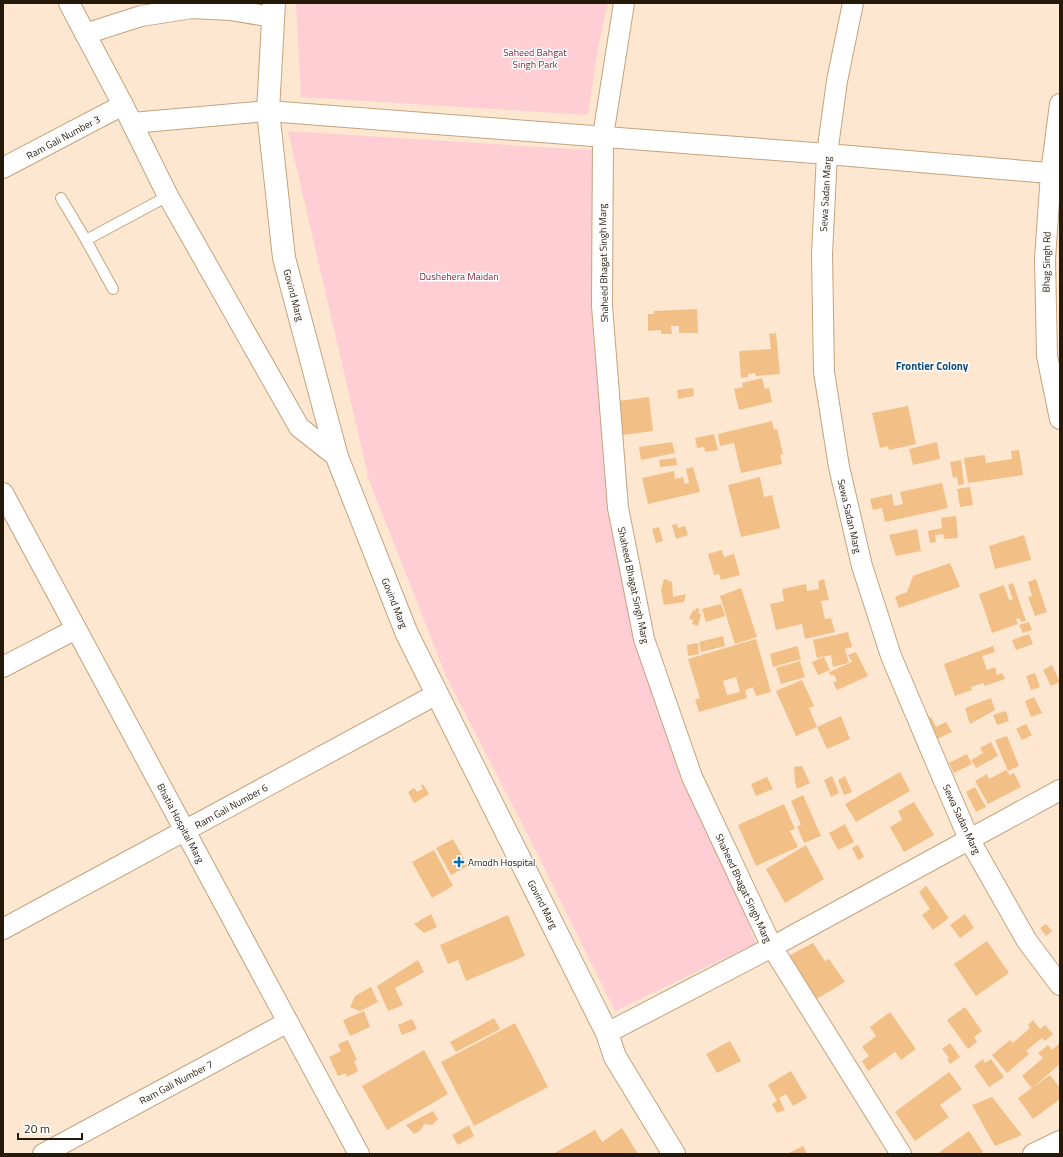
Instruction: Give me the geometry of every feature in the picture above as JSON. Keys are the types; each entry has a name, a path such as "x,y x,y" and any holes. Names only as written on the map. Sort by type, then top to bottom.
{"street":[{"path":"69,3 168,196 299,427 337,457"},
{"name":"Shaheed Bhagat Singh Marg","path":"624,3 603,136 602,306 618,508 644,639 692,777 772,947 901,1154"},
{"name":"Sewa Sadan Marg","path":"853,3 837,81 827,154 822,254 824,372 839,467 862,566 891,656 969,839 1027,941 1060,985"},
{"path":"85,34 141,16 192,8 274,10"},
{"name":"Govind Marg","path":"274,10 268,111 284,258 337,457 407,634 607,1033 615,1057 674,1154"},
{"name":"Bhag Singh Rd","path":"1060,104 1055,174 1045,259 1047,356 1060,419"},
{"path":"127,114 268,111 603,136 1055,174"},
{"name":"Ram Gali Number 3","path":"3,168 127,114"},
{"name":"Bhatia Hospital Marg","path":"3,493 359,1154"},
{"path":"3,667 76,629"},
{"name":"Ram Gali Number 6","path":"3,929 438,694"},
{"path":"607,1033 772,947 1060,790"},
{"name":"Ram Gali Number 7","path":"43,1154 288,1022"},
{"path":"1037,1153 1060,1140"}],"lane":[{"path":"86,240 168,196"},
{"path":"61,198 114,289"}],"green space":[{"name":"Saheed Bahgat Singh Park","path":"296,3 608,3 598,47 588,115 301,97"},
{"name":"Dushehera Maidan","path":"288,131 603,151 591,306 610,518 630,602 706,816 756,943 615,1011 537,853 446,676 369,480"}],"building":[{"path":"697,309 698,333 679,333 679,326 671,326 672,334 661,334 661,330 648,331 648,314 654,314 654,311"},
{"path":"776,333 780,374 756,376 755,373 748,374 748,377 741,378 739,351 771,349 769,334"},
{"path":"762,378 765,389 769,388 772,402 739,410 734,389 743,387 742,383"},
{"path":"693,388 694,396 678,399 677,390"},
{"path":"649,397 653,431 615,436 610,402"},
{"path":"908,406 916,444 889,450 888,446 880,448 872,413"},
{"path":"772,421 774,430 777,429 783,454 780,455 782,464 741,473 734,443 720,446 718,434"},
{"path":"714,434 718,450 705,452 704,447 697,448 695,438"},
{"path":"672,442 675,453 641,460 639,447"},
{"path":"937,442 940,459 913,465 909,449"},
{"path":"1019,450 1023,475 968,483 964,458 985,455 986,463 1012,459 1011,451"},
{"path":"676,458 677,465 660,467 659,460"},
{"path":"961,460 964,484 958,485 957,477 953,478 950,462"},
{"path":"693,467 700,492 648,504 642,478 674,471 675,479 683,477 685,484 689,483 686,469"},
{"path":"760,477 764,497 772,495 780,528 741,537 728,485"},
{"path":"942,483 948,508 885,522 882,508 873,510 870,499 892,494 894,506 903,504 900,492"},
{"path":"970,487 973,505 960,507 957,489"},
{"path":"956,516 958,538 944,539 943,534 935,535 936,542 930,543 928,531 942,528 941,518"},
{"path":"677,524 678,528 685,526 688,535 676,539 672,525"},
{"path":"659,527 663,541 656,543 652,529"},
{"path":"917,529 921,551 896,556 889,535"},
{"path":"1024,535 1031,560 995,569 989,546"},
{"path":"722,550 724,557 734,554 740,575 721,580 719,574 714,575 708,554"},
{"path":"950,563 960,587 899,608 895,597 907,592 913,576"},
{"path":"664,579 672,582 673,597 686,594 684,602 664,605 661,590"},
{"path":"824,579 829,600 821,601 825,619 831,618 835,632 805,639 802,624 776,630 770,604 784,601 782,589 806,584 807,591 819,589 818,581"},
{"path":"1036,579 1047,612 1035,616 1028,597 1032,596 1028,582"},
{"path":"1013,583 1026,621 1021,622 1019,618 1016,619 1018,624 992,633 979,594 1004,585 1009,600 1013,599 1008,585"},
{"path":"741,588 757,637 735,644 720,596"},
{"path":"721,604 725,616 706,622 702,609"},
{"path":"696,608 700,609 698,613 701,614 698,626 692,624 693,620 689,619 693,610 695,611"},
{"path":"1029,622 1032,630 1023,633 1019,625"},
{"path":"848,632 852,647 845,649 849,663 833,667 831,655 817,658 813,640"},
{"path":"1029,634 1033,644 1016,650 1012,640"},
{"path":"723,636 725,646 701,652 699,642"},
{"path":"756,639 771,692 756,696 753,687 745,690 747,698 699,712 695,700 700,698 688,659","holes":["736,677 740,692 727,695 723,681"]},
{"path":"698,643 699,654 688,656 687,645"},
{"path":"797,646 801,659 773,667 770,654"},
{"path":"993,646 995,652 982,656 987,670 995,667 997,675 1002,673 1005,679 985,686 983,683 971,687 972,690 955,696 944,664"},
{"path":"856,652 868,676 837,690 833,682 837,681 834,675 831,676 829,672 852,662 848,655"},
{"path":"824,657 830,670 818,675 812,662"},
{"path":"800,661 805,677 781,684 776,668"},
{"path":"1052,665 1060,682 1051,686 1043,670"},
{"path":"1035,673 1040,687 1031,690 1026,676"},
{"path":"802,680 814,706 809,708 817,727 796,736 776,691"},
{"path":"1034,697 1042,713 1031,717 1025,701"},
{"path":"991,698 995,710 970,724 965,708"},
{"path":"1006,711 1009,721 997,725 993,715"},
{"path":"841,716 850,739 827,749 817,727"},
{"path":"931,717 936,727 946,722 952,732 937,739 926,719"},
{"path":"1026,724 1032,735 1022,740 1016,729"},
{"path":"1007,736 1019,766 1008,771 995,740"},
{"path":"991,742 998,756 976,768 971,760 983,753 980,748"},
{"path":"967,754 972,764 954,773 949,763"},
{"path":"802,766 810,783 797,789 794,767"},
{"path":"1006,770 1010,775 1014,773 1021,787 988,804 975,781 987,774 989,779"},
{"path":"900,772 910,791 856,822 845,804"},
{"path":"832,776 839,793 831,797 824,780"},
{"path":"845,776 852,792 844,795 838,780"},
{"path":"767,777 773,789 756,796 751,784"},
{"path":"423,784 429,794 414,803 408,792 414,788 417,792 423,789 421,786"},
{"path":"975,787 986,807 976,812 966,792"},
{"path":"803,795 821,836 804,843 797,826 801,825 791,801"},
{"path":"914,802 934,835 904,852 890,827 902,820 898,811"},
{"path":"784,804 795,829 790,831 798,847 756,866 738,825"},
{"path":"845,824 854,842 838,850 829,833"},
{"path":"453,839 468,866 451,875 436,848"},
{"path":"806,845 824,879 785,903 766,869"},
{"path":"858,845 864,857 858,860 852,848"},
{"path":"434,850 453,886 432,898 412,862"},
{"path":"926,886 949,918 933,930 922,915 930,909 919,892"},
{"path":"431,914 437,927 424,933 414,924"},
{"path":"965,914 974,928 960,938 950,925"},
{"path":"508,915 525,956 466,981 458,960 448,964 440,945"},
{"path":"1046,924 1052,931 1046,936 1040,928"},
{"path":"987,941 1009,973 976,996 954,964"},
{"path":"813,943 825,961 829,959 845,982 813,1001 790,955"},
{"path":"418,960 424,972 395,988 403,1005 388,1011 377,986"},
{"path":"371,987 378,1002 360,1011 350,1007 355,996"},
{"path":"965,1007 982,1031 974,1037 977,1042 968,1049 947,1020"},
{"path":"364,1011 370,1027 350,1036 343,1020"},
{"path":"890,1012 916,1049 901,1060 895,1052 868,1071 862,1061 869,1056 862,1047 876,1036 870,1027"},
{"path":"494,1018 500,1029 456,1052 450,1042"},
{"path":"412,1019 417,1029 402,1035 398,1025"},
{"path":"1033,1020 1040,1029 1045,1025 1053,1034 1045,1041 1042,1038 1026,1051 1029,1054 1007,1073 992,1055 1010,1040 1013,1043 1030,1028 1028,1025"},
{"path":"515,1023 548,1087 474,1126 441,1062"},
{"path":"348,1040 357,1060 354,1061 358,1071 347,1077 346,1073 338,1076 329,1057 341,1051 338,1044"},
{"path":"730,1041 741,1061 717,1073 706,1054"},
{"path":"950,1043 960,1057 950,1064 947,1059 949,1058 942,1049"},
{"path":"1059,1044 1060,1064 1032,1088 1022,1076 1043,1058 1038,1053 1048,1045 1052,1050"},
{"path":"424,1050 448,1094 387,1130 362,1086"},
{"path":"983,1059 985,1063 991,1059 1004,1077 989,1087 974,1066"},
{"path":"791,1071 807,1098 793,1106 786,1094 779,1098 785,1110 777,1113 772,1104 777,1101 768,1085"},
{"path":"949,1072 962,1089 940,1105 949,1117 915,1141 895,1112"},
{"path":"1050,1075 1060,1088 1060,1099 1033,1119 1018,1098"},
{"path":"992,1097 1022,1135 995,1146 972,1105"},
{"path":"433,1111 438,1119 432,1125 424,1124 421,1130 414,1134 406,1125"},
{"path":"469,1125 474,1136 458,1145 452,1135"},
{"path":"622,1128 638,1154 553,1154 595,1130 602,1142"},
{"path":"969,1131 983,1152 980,1154 937,1154"},
{"path":"803,1146 807,1154 789,1154 789,1153"}],"place":[{"name":"Amodh Hospital","path":"459,862"}],"district":[{"name":"Frontier Colony","path":"932,366"}]}
